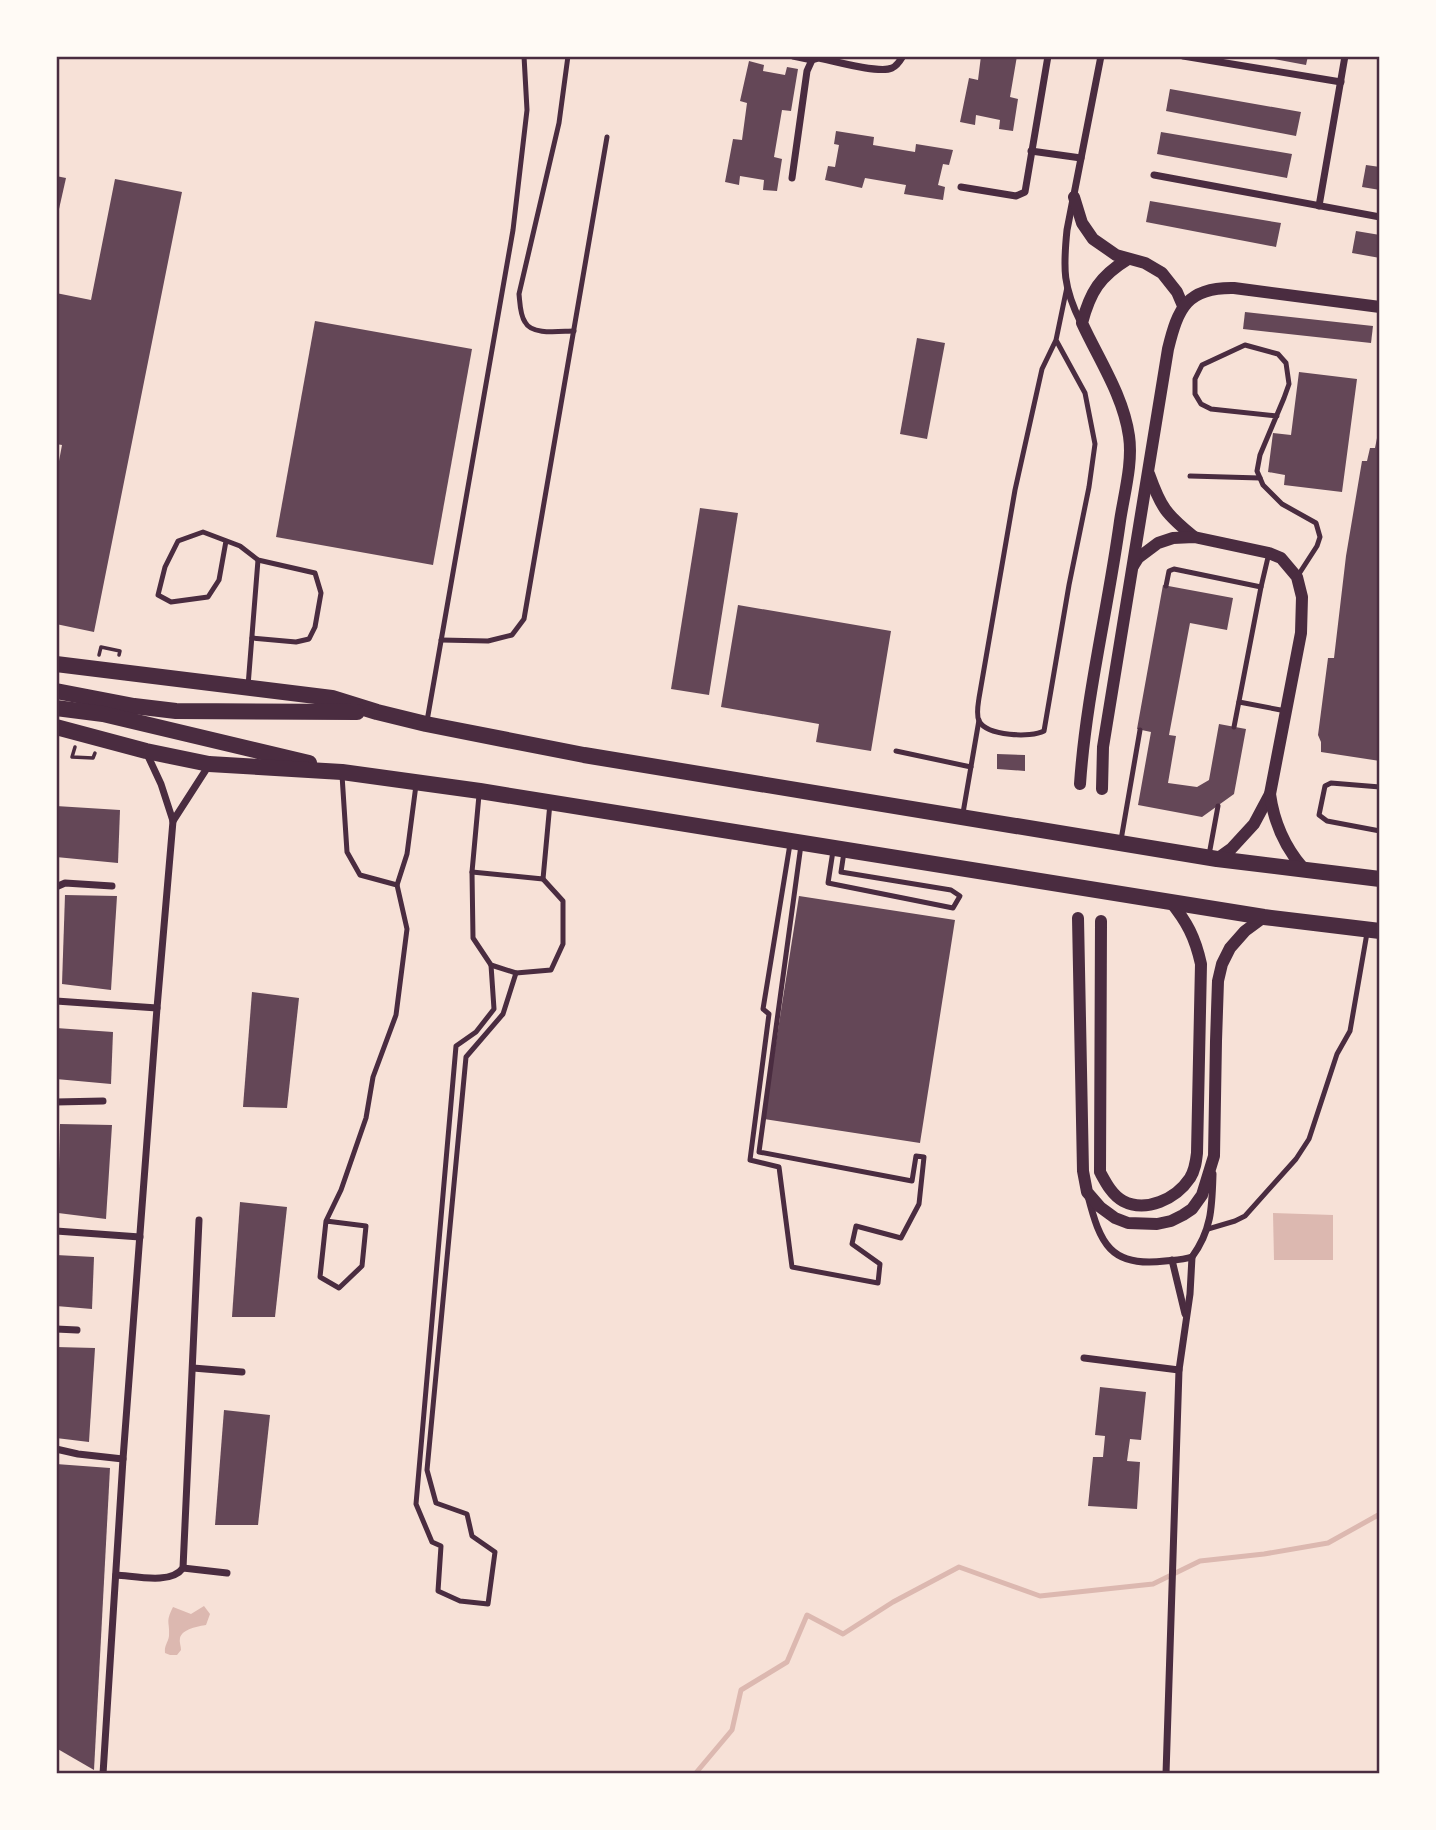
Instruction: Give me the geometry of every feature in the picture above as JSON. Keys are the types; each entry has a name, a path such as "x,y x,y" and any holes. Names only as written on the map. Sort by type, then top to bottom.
{"highway":[{"path":"56,664 332,698 426,724 583,755 1213,858 1380,879"},
{"path":"56,691 176,711 377,712"},
{"path":"56,708 130,720 342,772"},
{"path":"56,727 146,751 209,764 342,772 480,791 1264,917 1374,930"}],"street":[{"path":"793,56 812,60 819,58 876,70 890,70 903,56"},
{"path":"961,187 1016,196 1025,192 1048,56"},
{"path":"1080,784 1082,747 1130,451 1127,428 1112,381 1071,302 1064,271 1067,230 1101,56"},
{"path":"1183,56 1341,82"},
{"path":"1319,206 1345,56"},
{"path":"792,178 807,71 812,60"},
{"path":"1031,151 1081,158"},
{"path":"1154,175 1380,217"},
{"path":"1074,197 1082,223 1093,239 1105,249 1145,263 1162,273 1177,292 1183,306"},
{"path":"1082,324 1086,305 1095,288 1112,269 1128,259"},
{"path":"1102,789 1103,747 1131,569 1168,349 1176,319 1183,306 1203,292 1226,288 1380,307"},
{"path":"1148,471 1166,512 1195,537"},
{"path":"1131,569 1138,558 1158,542 1195,537 1269,553 1281,558 1297,577 1302,597 1301,633 1270,794 1254,824 1231,849 1213,858"},
{"path":"103,1774 123,1460 173,821 161,784 146,751"},
{"path":"173,821 209,764"},
{"path":"1270,794 1272,811 1281,837 1303,868"},
{"path":"56,887 65,883 112,886"},
{"path":"1101,921 1100,1172 1108,1188 1122,1201 1138,1206 1160,1203 1189,1180 1196,1164 1198,1139 1201,964 1198,947 1187,922 1170,901"},
{"path":"1166,1774 1179,1370 1190,1294 1192,1257 1203,1241 1212,1212 1218,981 1230,948 1245,931 1264,917"},
{"path":"1078,918 1083,1171 1101,1235 1107,1247 1126,1260 1147,1264 1192,1257"},
{"path":"56,1001 157,1008"},
{"path":"56,1102 103,1101"},
{"path":"1087,1192 1100,1207 1115,1218 1128,1223 1157,1224 1171,1221 1192,1209 1202,1195 1214,1156"},
{"path":"116,1575 166,1579 178,1575 183,1569 199,1220"},
{"path":"56,1230 140,1237"},
{"path":"1172,1260 1186,1318"},
{"path":"56,1329 77,1330"},
{"path":"1084,1358 1179,1370"},
{"path":"193,1368 243,1372"},
{"path":"56,1449 123,1460"},
{"path":"183,1569 227,1573"}],"lane":[{"path":"426,724 513,230 527,110 524,56"},
{"path":"568,56 559,123 519,294 524,322 529,328 539,331 574,331"},
{"path":"441,640 488,641 512,635 524,619 607,136"},
{"path":"962,817 978,720 979,698 1015,490 1042,369 1056,340 1067,287"},
{"path":"978,720 985,728 996,733 1029,735 1044,730 1095,444 1085,393 1056,340"},
{"path":"1277,416 1210,409 1201,404 1195,394 1195,379 1202,365 1245,345 1278,354 1286,363 1289,384 1277,416 1260,455 1257,471 1263,485 1282,504 1316,523 1320,537 1317,546 1297,577"},
{"path":"1190,476 1260,478"},
{"path":"226,541 219,580 208,597 171,602 158,595 165,567 178,541 203,533 226,541 240,546 258,560 315,573 321,593 315,627 309,639 296,642 252,638"},
{"path":"1234,727 1269,553"},
{"path":"248,689 258,560"},
{"path":"1166,586 1169,571 1174,569 1261,587"},
{"path":"1239,702 1286,711"},
{"path":"1121,843 1140,730"},
{"path":"896,751 971,767"},
{"path":"342,772 346,852 360,875 397,885"},
{"path":"326,1220 366,1226 362,1266 339,1288 320,1277 326,1220 341,1190 366,1118 373,1077 396,1015 407,929 397,885 407,854 416,782"},
{"path":"1380,787 1331,783 1325,786 1318,814 1327,821 1380,831"},
{"path":"480,791 472,872 473,939 491,965 494,1009 476,1032 456,1046 416,1504 432,1542 441,1546 438,1591 460,1601 488,1604 495,1552 472,1536 467,1514 436,1503 427,1470 466,1057 503,1014 516,973"},
{"path":"543,879 550,802"},
{"path":"1213,858 1218,806"},
{"path":"796,842 759,1152 912,1181 916,1156 924,1157 919,1204 901,1238 856,1226 852,1244 880,1264 878,1283 792,1267 779,1167 750,1160 768,1014 763,1009 796,842"},
{"path":"839,848 841,872 951,890 960,896 953,908 828,883 839,848"},
{"path":"472,872 543,879 563,901 563,944 551,970 516,973 491,965"},
{"path":"1208,1229 1245,1216 1296,1159 1309,1139 1337,1054 1350,1031 1374,930"}],"path":[{"path":"101,647 120,651"},
{"path":"72,757 93,758"}],"shaded area":[{"path":"1273,1213 1333,1215 1333,1260 1274,1260"},
{"path":"204,1606 210,1614 206,1625 191,1628 181,1635 181,1650 177,1655 165,1653 169,1636 168,1619 173,1607 191,1614"}],"building":[{"path":"981,56 1017,56 1010,97 1018,99 1013,131 999,129 1000,120 976,115 975,125 960,122 969,78 978,80"},
{"path":"1264,56 1308,56 1306,65"},
{"path":"749,61 764,65 763,71 785,75 787,67 798,69 791,111 782,110 774,157 782,159 777,191 763,190 764,180 740,176 739,185 725,182 733,139 742,140 747,103 740,101"},
{"path":"1170,89 1301,112 1296,136 1166,111"},
{"path":"836,131 874,137 873,145 915,152 916,144 953,150 949,165 943,164 938,185 945,187 943,200 904,194 906,185 865,178 862,188 825,180 828,166 835,167 839,145 834,144"},
{"path":"1161,132 1292,154 1287,178 1157,154"},
{"path":"1366,165 1380,167 1380,190 1362,187"},
{"path":"56,176 66,178 57,218 56,218"},
{"path":"115,179 182,192 94,632 56,624 56,477 62,445 56,444 56,293 91,300"},
{"path":"1150,201 1281,223 1276,247 1146,222"},
{"path":"1356,231 1380,235 1380,258 1352,253"},
{"path":"1245,312 1373,326 1371,343 1243,329"},
{"path":"315,321 472,349 433,565 276,537"},
{"path":"917,338 945,343 927,439 900,434"},
{"path":"1299,372 1357,379 1342,492 1284,485 1285,475 1268,472 1273,433 1291,435"},
{"path":"1379,428 1380,761 1321,752 1318,735 1328,658 1334,658 1346,556 1362,461 1367,461 1370,448 1375,448"},
{"path":"700,508 738,513 709,695 671,689"},
{"path":"1163,585 1233,598 1227,630 1190,623 1169,735 1176,736 1168,783 1197,787 1209,780 1219,724 1246,729 1234,794 1202,817 1138,805 1151,732 1137,729"},
{"path":"738,605 891,631 871,751 816,742 819,724 721,707"},
{"path":"997,754 1025,755 1025,771 997,769"},
{"path":"56,806 120,810 118,863 56,857"},
{"path":"65,895 117,896 111,990 62,984"},
{"path":"799,896 955,920 920,1143 764,1119"},
{"path":"252,992 299,998 287,1108 243,1107"},
{"path":"56,1028 113,1032 111,1084 56,1079"},
{"path":"60,1124 112,1125 106,1219 58,1213"},
{"path":"240,1202 287,1207 275,1317 232,1317"},
{"path":"56,1255 94,1257 92,1309 56,1306"},
{"path":"56,1347 95,1348 89,1442 56,1438"},
{"path":"1100,1387 1146,1392 1141,1440 1130,1439 1127,1461 1140,1462 1137,1509 1088,1506 1093,1457 1103,1457 1105,1436 1095,1435"},
{"path":"224,1410 270,1415 258,1525 215,1525"},
{"path":"56,1464 110,1468 94,1770 56,1748"}],"waterway":[{"path":"695,1774 732,1730 741,1690 787,1662 807,1615 843,1634 893,1602 959,1567 1040,1596 1153,1584 1200,1561 1328,1543 1380,1514"}]}
